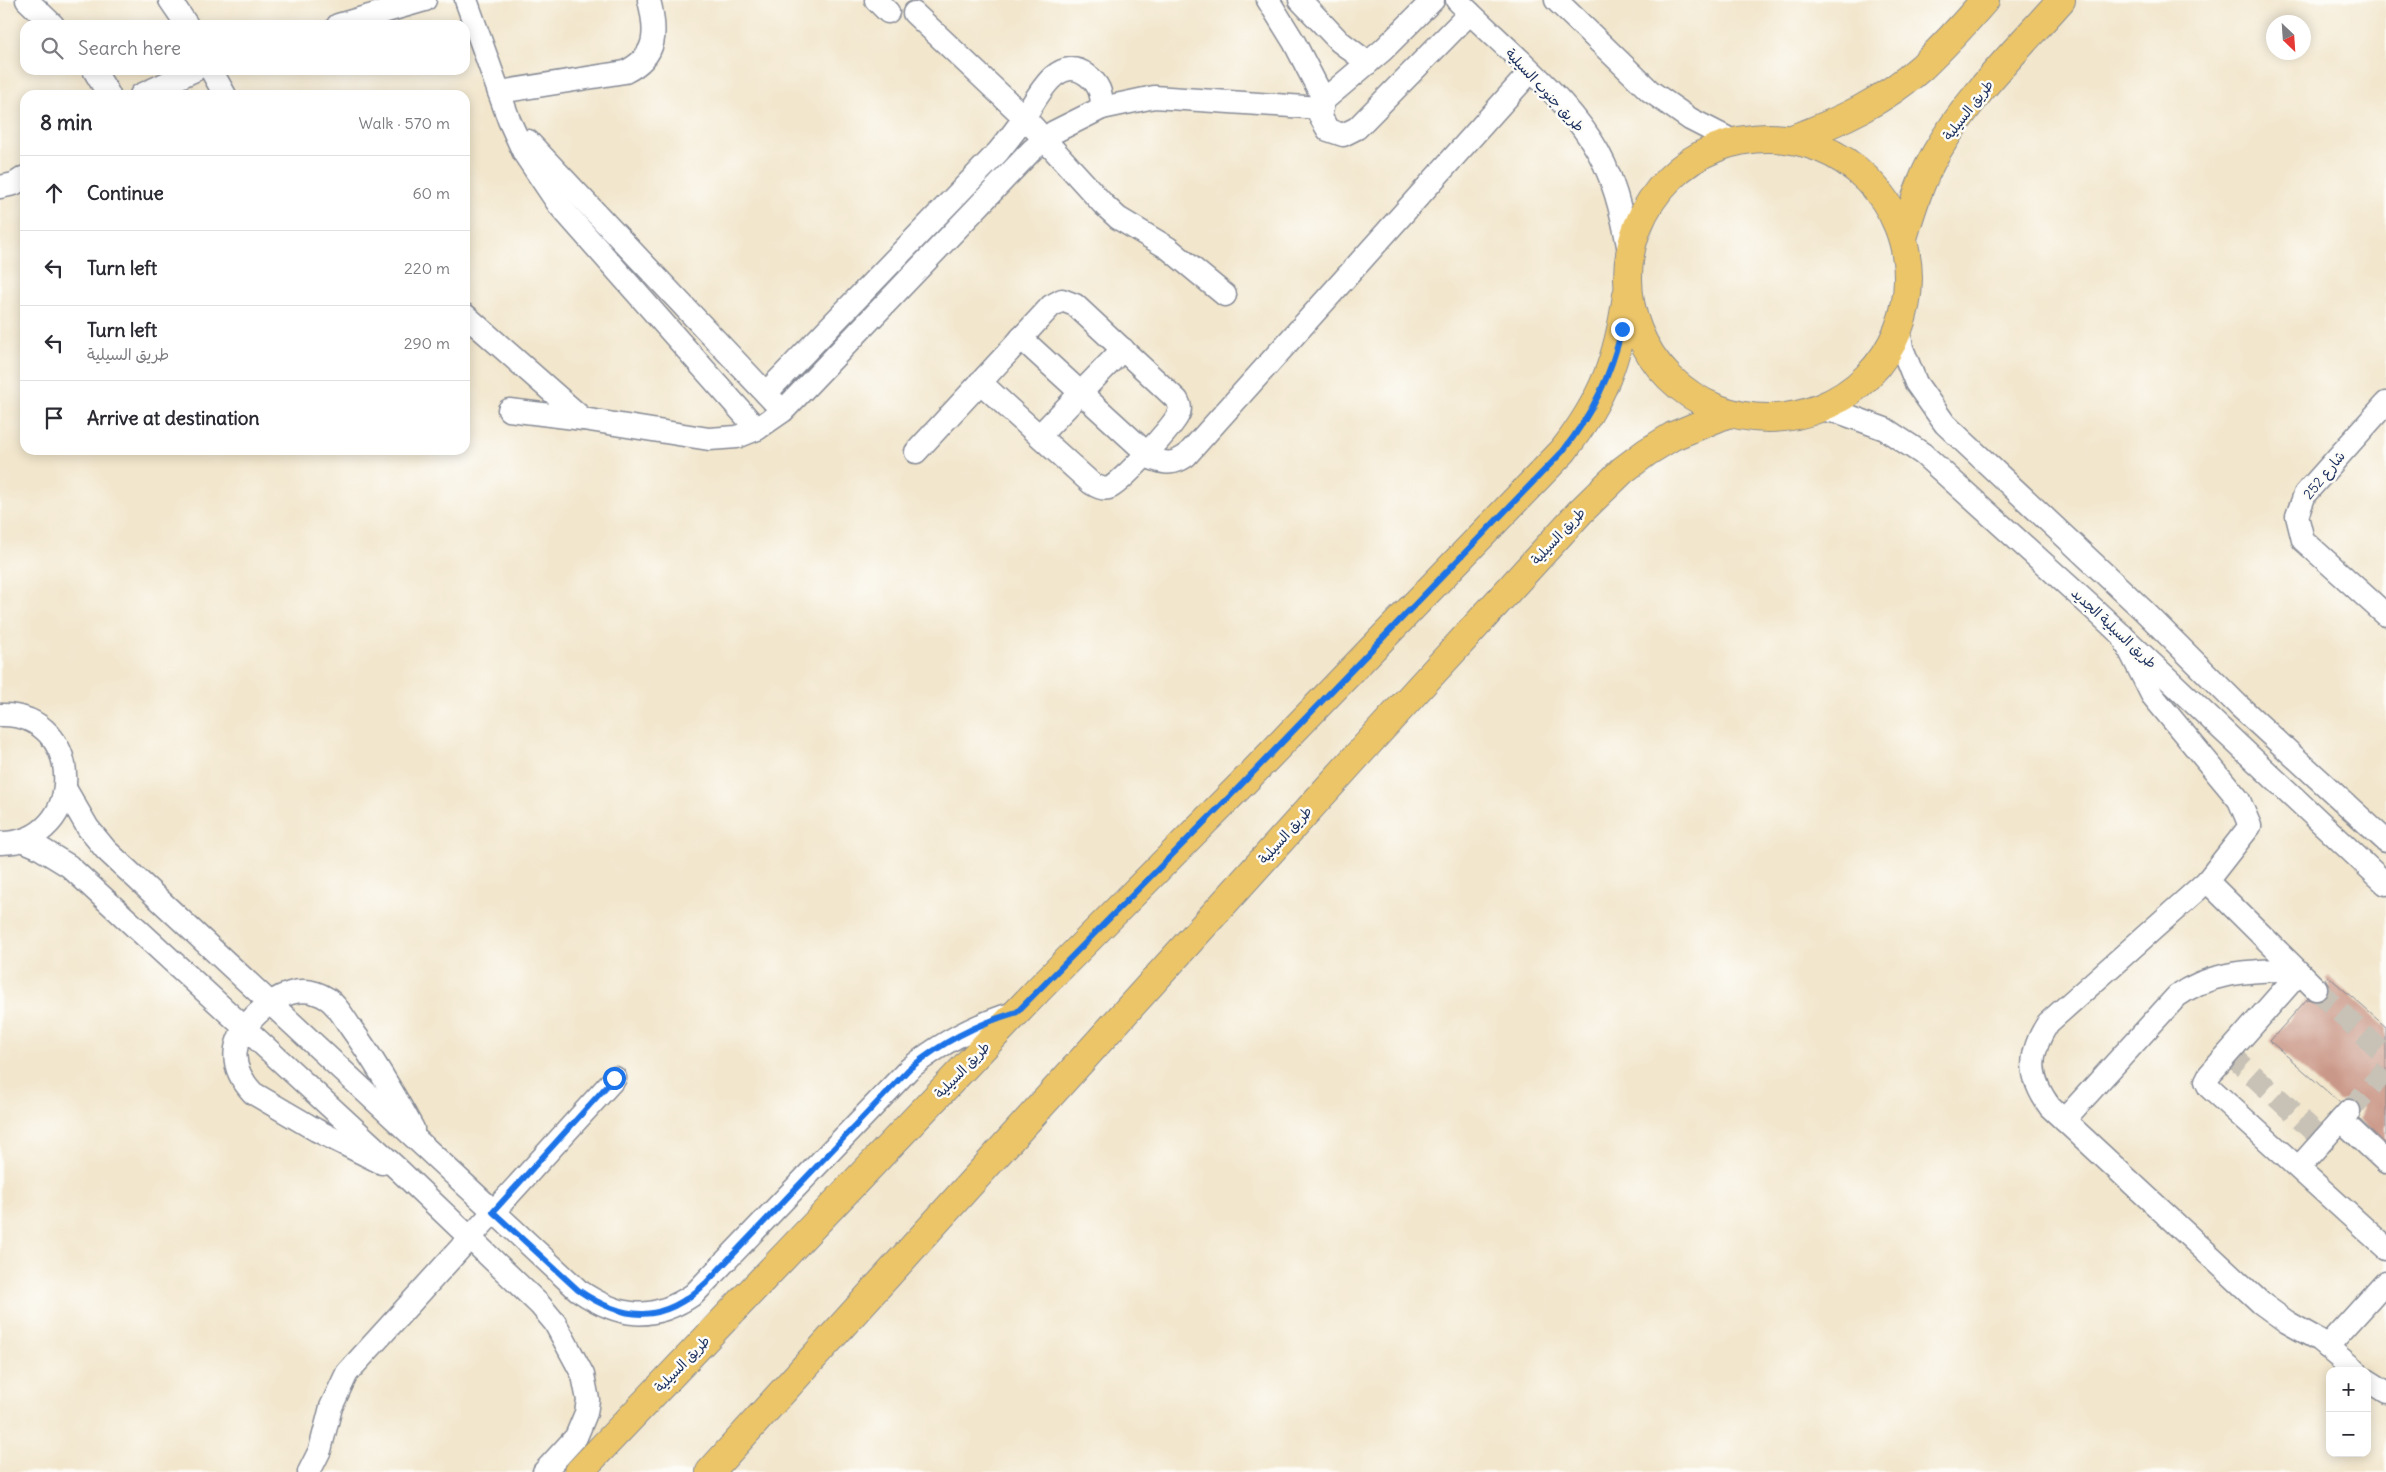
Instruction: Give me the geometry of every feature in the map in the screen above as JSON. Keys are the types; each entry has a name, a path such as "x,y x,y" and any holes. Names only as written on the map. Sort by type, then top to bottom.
{"main road":[{"path":"1792,139 1827,126 1860,110 1892,91 1921,68 1985,0"},
{"name":"طريق السيلية","path":"1903,238 1922,181 1951,129 1969,105 2061,0"},
{"path":"1762,137 1792,139 1822,147 1849,162 1873,183 1891,209 1903,238 1909,268 1907,300 1899,330 1888,350 1874,369 1858,385 1839,399 1818,409 1789,416 1759,418 1729,413 1699,400 1672,381 1650,356 1635,327 1628,295 1629,251 1643,214 1655,193 1677,170 1704,153 1733,141 1762,137"},
{"name":"طريق السيلية","path":"579,1472 1017,1012 1261,764 1563,451 1584,424 1614,362 1628,295"},
{"name":"طريق السيلية","path":"710,1472 1358,754 1580,512 1623,470 1647,452 1673,436 1729,413"}],"street":[{"path":"28,1 52,0"},
{"path":"170,0 183,20"},
{"path":"355,20 425,0"},
{"path":"466,0 509,120 524,154 559,205 757,429"},
{"path":"499,92 625,72 634,67 648,54 654,38 649,0"},
{"path":"1268,0 1323,104 1323,124 1334,134 1350,133 1464,7"},
{"path":"1300,0 1339,41 1368,63"},
{"path":"509,410 583,418 709,439 737,437 757,429 783,411 1015,168 1044,141 1063,127 1102,108 1154,97 1323,104 1433,0"},
{"path":"1556,0 1650,92 1690,119 1733,141"},
{"path":"28,1 48,20"},
{"name":"طريق جنوب السيلية","path":"1464,7 1575,118 1592,141 1616,194 1629,251"},
{"path":"914,12 1024,117 1044,141 1118,218 1168,248 1225,294"},
{"path":"766,393 998,152 1024,117 1039,92 1055,74 1068,69 1082,71 1094,80 1102,93 1102,108"},
{"path":"1021,338 1081,393 1151,447 1182,452 1192,449 1530,72"},
{"path":"97,75 105,90"},
{"path":"152,90 184,75"},
{"path":"214,75 222,90"},
{"path":"509,120 783,411"},
{"path":"0,187 14,184 20,180"},
{"path":"916,452 980,382 1051,306 1062,300 1075,305 1180,404 1177,417 1151,447 1113,486 1103,488 1091,483 980,382"},
{"path":"470,319 583,418"},
{"path":"1899,330 1902,348 1916,383 1945,424 2143,610 2239,706 2386,841"},
{"path":"1040,435 1123,350"},
{"name":"شارع 252","path":"2386,403 2305,494 2298,516 2303,540 2386,615"},
{"name":"طريق السيلية الجديد","path":"1818,409 1863,420 1885,429 1917,450 2122,635 2386,884"},
{"path":"2122,635 2152,695 2239,800 2250,826 2207,881 2048,1023 2038,1038 2033,1056 2033,1075 2039,1092 2064,1120 2261,1303 2327,1347 2351,1367"},
{"path":"0,716 17,717 30,721 52,738 64,762 66,790 62,804 51,821 35,835 22,840 0,843"},
{"path":"66,790 88,828 106,850 493,1212 578,1290 603,1307 629,1313 655,1312 682,1303 706,1283 909,1069 945,1042 968,1029 1017,1012"},
{"path":"22,840 38,847 69,866 400,1171 540,1305 559,1329 583,1375 588,1400 582,1426 576,1437 544,1472"},
{"path":"2207,881 2316,989"},
{"path":"2064,1120 2177,996 2193,985 2230,974 2297,971"},
{"path":"2297,971 2206,1080 2209,1088 2299,1167 2386,1248"},
{"path":"400,1171 344,1145 253,1093 240,1074 236,1064 236,1046 243,1027 278,996 298,991 319,994 336,1005 384,1079 423,1147"},
{"path":"308,1472 320,1450 331,1407 347,1373 614,1078"},
{"path":"2299,1167 2345,1116 2386,1162"},
{"path":"2327,1347 2386,1282"}],"building":[{"path":"2328,976 2386,1027 2386,1144 2359,1119 2362,1107 2358,1102 2351,1098 2339,1102 2270,1041 2307,999 2319,1002 2326,998 2329,986 2325,979"}],"tunnel":[{"path":"2316,989 2386,1056"},
{"path":"2228,1052 2323,1140"},
{"path":"2349,1111 2386,1070"}],"route":[{"path":"614,1078 493,1212 578,1290 591,1299 603,1307 616,1311 642,1314 667,1309 682,1303 694,1294 893,1085 926,1054 968,1029 992,1019 1017,1012 1241,785 1563,451 1584,424 1601,394 1614,362 1622,329"}]}
